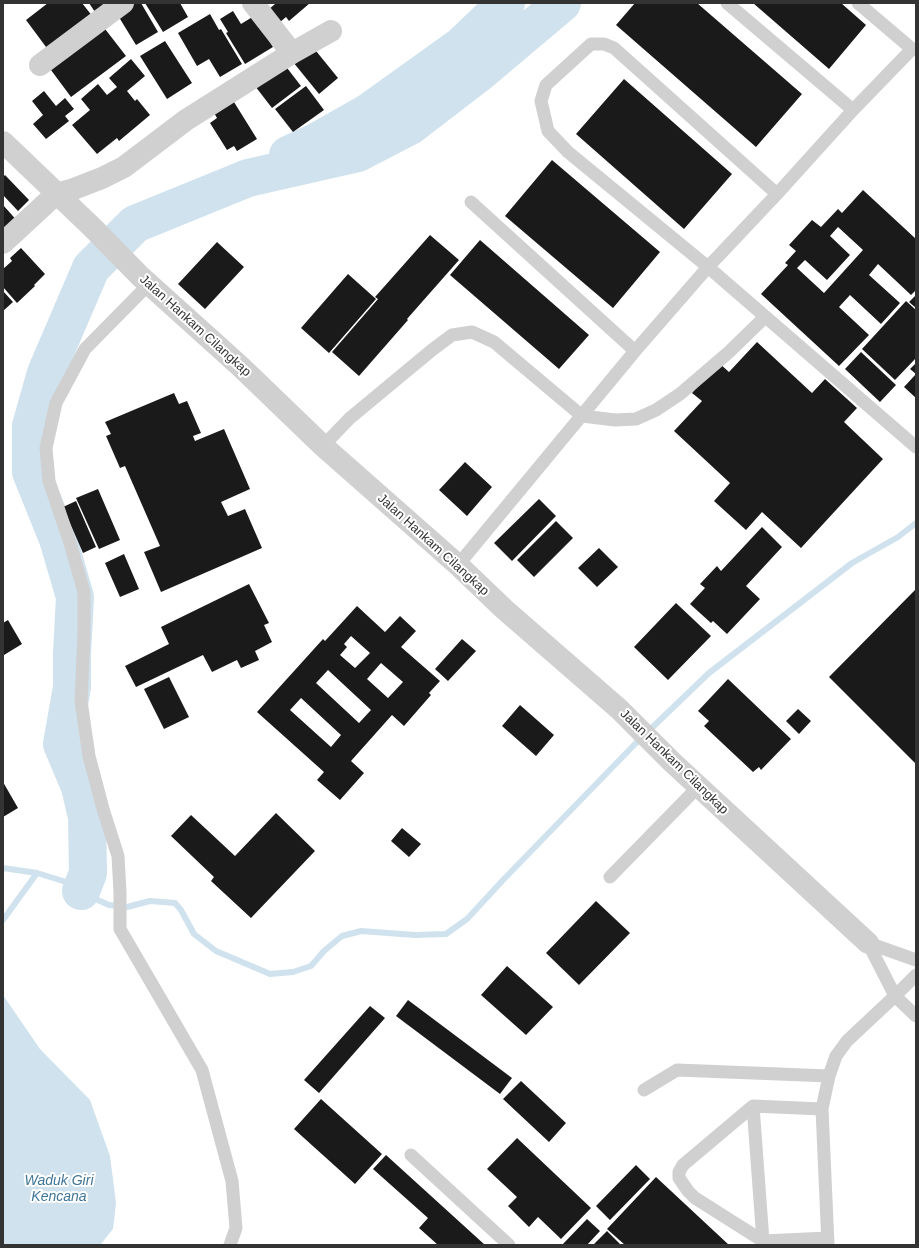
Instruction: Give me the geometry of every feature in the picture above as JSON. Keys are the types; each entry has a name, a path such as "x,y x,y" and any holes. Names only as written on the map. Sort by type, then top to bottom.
{"street":[{"path":"40,65 123,3"},
{"path":"253,3 292,53"},
{"path":"3,244 56,194 102,178 124,167 186,120 292,53 331,31"},
{"name":"Jalan Hankam Cilangkap","path":"3,142 145,280 323,446 458,564 504,609 620,709 672,762 868,943"}],"lane":[{"path":"728,3 853,110"},
{"path":"458,564 635,351 708,267 853,110 914,47 858,3"},
{"path":"777,194 614,48 604,44 591,44 546,85 541,101 548,131 568,152 708,267 916,447"},
{"path":"471,202 635,351"},
{"path":"145,280 85,349 56,403 46,448 49,481 70,543 84,592 81,701 89,756 103,809 118,856 120,929 202,1070 232,1181 236,1228 230,1245"},
{"path":"323,446 350,418 432,350 452,336 472,332 494,342 582,416 615,420 636,419 656,410 680,394 765,317"},
{"path":"610,877 699,786"},
{"path":"868,943 916,960"},
{"path":"868,943 896,996 916,1016"},
{"path":"822,1109 753,1106 683,1165 679,1172 679,1178 688,1192 695,1198 763,1241 828,1242 822,1109 829,1076 836,1056 847,1041 896,996 916,975"},
{"path":"644,1090 677,1070 829,1076"},
{"path":"753,1106 763,1241"},
{"path":"411,1155 509,1245"}],"water":[{"name":"Waduk Giri Kencana","path":"3,995 40,1049 90,1100 110,1156 116,1203 113,1229 100,1245 3,1245"}],"building":[{"path":"48,3 82,3 93,17 49,51 26,20"},
{"path":"89,3 107,3 95,12"},
{"path":"136,3 141,3 158,32 136,45 117,14"},
{"path":"145,3 180,3 188,17 163,32"},
{"path":"274,3 310,3 289,21 286,17 279,23 268,10 275,4"},
{"path":"635,3 697,3 802,94 756,147 616,25"},
{"path":"753,3 841,3 866,25 829,69"},
{"path":"233,11 241,24 254,16 273,47 245,64 226,33 228,32 220,19"},
{"path":"210,14 242,64 220,77 209,59 197,66 178,33"},
{"path":"102,25 126,56 71,97 48,66"},
{"path":"165,41 192,83 167,99 140,56"},
{"path":"312,46 338,78 319,94 293,62"},
{"path":"131,59 145,76 127,91 135,101 137,99 150,115 119,141 117,138 97,154 72,125 90,110 81,99 98,84 107,95 117,87 109,78"},
{"path":"284,64 301,86 272,108 255,86"},
{"path":"624,79 732,174 684,229 576,134"},
{"path":"306,86 324,110 293,132 275,109"},
{"path":"44,91 56,106 65,98 74,109 65,116 69,121 46,139 33,124 43,115 32,101"},
{"path":"229,94 257,139 237,151 234,146 227,150 210,123 217,118 210,106"},
{"path":"552,160 660,252 613,308 505,216"},
{"path":"5,175 29,200 18,211 3,195 3,177"},
{"path":"863,190 916,239 916,290 911,295 878,264 869,275 900,303 881,324 850,295 839,307 869,335 839,366 761,294 788,265 785,263 796,251 789,245 812,220 821,227 838,209 842,213","holes":["838,227 863,250 824,293 797,268 805,260 827,280 850,255 830,236"]},
{"path":"3,205 20,224 3,240"},
{"path":"430,235 459,260 359,376 332,352 378,299 375,297"},
{"path":"480,240 589,335 559,369 450,275"},
{"path":"217,242 244,267 205,309 178,284"},
{"path":"21,248 45,274 17,303 3,287 3,269 12,261 10,258"},
{"path":"348,274 376,299 329,353 301,328"},
{"path":"3,291 13,302 3,311"},
{"path":"916,295 916,308 909,302"},
{"path":"906,301 916,310 916,358 895,380 862,349"},
{"path":"757,342 812,393 825,379 857,408 844,422 883,459 801,548 762,512 746,530 714,501 730,483 674,431 702,401 692,393 719,363 729,372"},
{"path":"861,352 896,385 880,402 845,369"},
{"path":"916,363 916,374 910,369"},
{"path":"916,374 916,398 904,387"},
{"path":"174,393 179,404 187,401 201,433 193,436 195,441 224,429 250,489 221,502 228,516 245,509 262,548 161,592 144,552 160,546 125,466 120,468 106,436 111,434 105,422"},
{"path":"465,462 492,487 467,516 439,490"},
{"path":"98,489 120,540 99,549 76,498"},
{"path":"539,499 556,516 512,561 494,543"},
{"path":"76,501 96,547 83,553 63,507"},
{"path":"556,521 573,538 534,577 517,560"},
{"path":"762,527 782,547 746,586 760,599 727,634 713,621 711,623 690,604 705,588 700,584 717,566 721,571"},
{"path":"599,548 618,567 597,587 578,568"},
{"path":"124,554 139,589 120,597 105,563"},
{"path":"249,584 269,623 264,625 272,642 255,651 259,660 241,668 237,660 212,672 203,655 136,687 125,666 169,644 161,627"},
{"path":"916,589 916,764 829,677"},
{"path":"676,603 711,636 668,680 634,647"},
{"path":"357,606 385,632 400,616 416,631 401,647 440,681 429,693 431,695 404,726 392,715 351,761 364,773 340,800 317,780 324,772 257,712 323,639 325,641","holes":["351,636 370,653 355,668 340,655 347,647 344,644","381,663 403,682 388,698 367,679","328,670 371,710 359,723 316,683","301,698 341,735 331,747 290,710"]},
{"path":"8,620 22,644 4,655 3,623"},
{"path":"462,639 476,651 448,681 435,669"},
{"path":"169,677 189,717 164,729 144,689"},
{"path":"728,679 791,739 761,770 759,767 753,772 704,726 709,721 698,711"},
{"path":"520,705 554,735 536,756 502,726"},
{"path":"798,709 811,721 799,734 786,721"},
{"path":"3,782 18,808 3,817"},
{"path":"276,813 315,851 251,918 211,881 214,877 171,836 191,815 235,856"},
{"path":"402,828 421,844 409,857 391,841"},
{"path":"596,901 630,933 579,985 546,953"},
{"path":"507,966 553,1007 526,1035 481,995"},
{"path":"408,1000 512,1078 500,1094 396,1016"},
{"path":"370,1006 385,1018 319,1093 304,1080"},
{"path":"521,1081 566,1123 549,1142 503,1099"},
{"path":"321,1099 382,1154 355,1184 294,1129"},
{"path":"517,1138 591,1208 561,1239 538,1217 529,1227 508,1206 517,1197 487,1169"},
{"path":"386,1155 485,1245 438,1245 419,1228 428,1218 373,1169"},
{"path":"636,1165 650,1179 610,1220 596,1206"},
{"path":"656,1177 729,1245 625,1245 607,1229"},
{"path":"587,1219 600,1231 587,1245 562,1245"},
{"path":"607,1231 621,1245 593,1245"}],"waterway":[{"path":"288,155 316,142 369,112 461,46 506,3"},
{"path":"81,891 88,873 87,817 80,787 62,744 72,687 75,597 58,539 31,472 31,426 46,373 91,268 135,224 248,178 358,153 410,126 479,73 562,3"},
{"path":"3,868 37,873 63,881 91,897 109,905 127,907 150,901 175,903 181,910 194,934 216,951 270,974 293,972 311,966 324,951 342,936 361,931 415,935 446,934 467,919 635,744 709,673 852,563 898,537 916,523"},
{"path":"3,920 37,873"}]}
